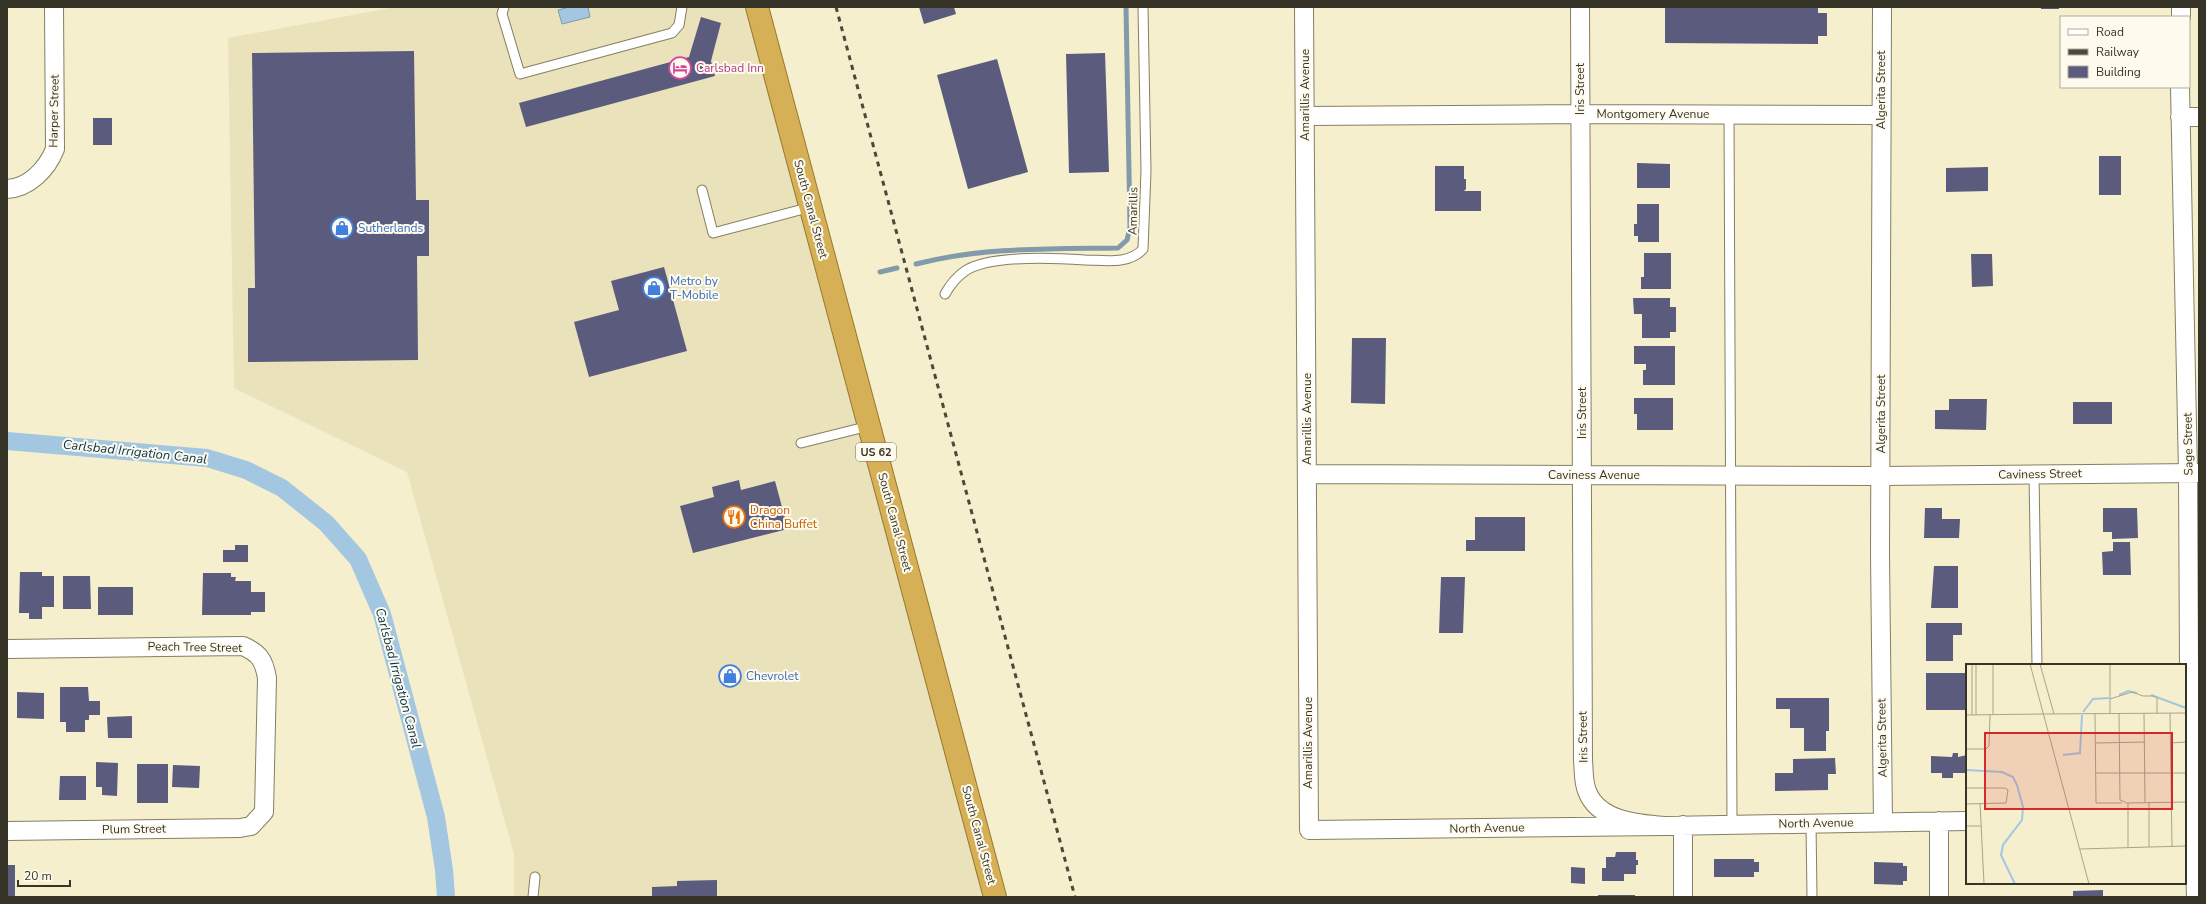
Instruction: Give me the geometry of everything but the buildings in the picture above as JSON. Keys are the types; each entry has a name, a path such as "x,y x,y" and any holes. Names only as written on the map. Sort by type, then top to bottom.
{"highway":[{"name":"South Canal Street","path":"757,7 995,897"}],"street":[{"name":"Harper Street","path":"7,189 24,184 44,169 55,149 54,7"},
{"name":"Amarillis Avenue","path":"1304,7 1309,830"},
{"name":"Iris Street","path":"1580,7 1579,114 1584,781 1588,793 1605,812"},
{"name":"Algerita Street","path":"1882,7 1880,555 1883,822"},
{"name":"Sage Street","path":"2180,88 2194,473 2189,666 2196,897"},
{"name":"Montgomery Avenue","path":"1305,116 1579,114 1881,115"},
{"path":"2180,117 2199,117"},
{"name":"Caviness Street","path":"1881,476 2194,473"},
{"name":"Caviness Avenue","path":"1307,474 1881,476"},
{"name":"Peach Tree Street","path":"7,649 222,645 243,646 256,652 265,664 267,678 265,802 264,812 258,819"},
{"name":"North Avenue","path":"1605,812 1625,821 1664,826"},
{"name":"Plum Street","path":"7,831 240,828 251,826 258,819"},
{"path":"1939,821 1939,897"},
{"name":"North Avenue","path":"1309,830 1966,821"},
{"path":"1683,825 1683,897"}],"lane":[{"path":"504,7 502,14 520,74 672,33 679,25 682,7"},
{"name":"Amarillis","path":"946,294 952,282 965,271 992,262 1063,259 1112,261 1128,259 1138,255 1143,249 1146,171 1143,7"},
{"path":"1729,114 1732,824"},
{"path":"702,190 712,232 811,207"},
{"path":"801,443 869,426"},
{"path":"2034,474 2037,664"},
{"path":"1811,823 1812,897"},
{"path":"533,897 535,877"}],"shaded area":[{"path":"396,7 757,7 995,897 514,897 514,854 407,472 234,388 228,38"}],"water":[{"path":"569,7 588,7 590,17 562,24 558,10"}],"waterway":[{"path":"916,264 966,254 1016,250 1118,248 1127,240 1130,227 1126,7"},
{"path":"880,272 897,268"},
{"name":"Carlsbad Irrigation Canal","path":"7,441 207,458 246,470 282,488 326,523 358,559 382,614 436,817 444,870 446,897"}],"railway":[{"path":"836,7 1075,897"}],"place":[{"name":"Carlsbad Inn","path":"680,68"},
{"name":"Sutherlands","path":"342,228"},
{"name":"Metro by T-Mobile","path":"654,288"},
{"name":"Dragon China Buffet","path":"734,517"},
{"name":"Chevrolet","path":"730,676"}]}
